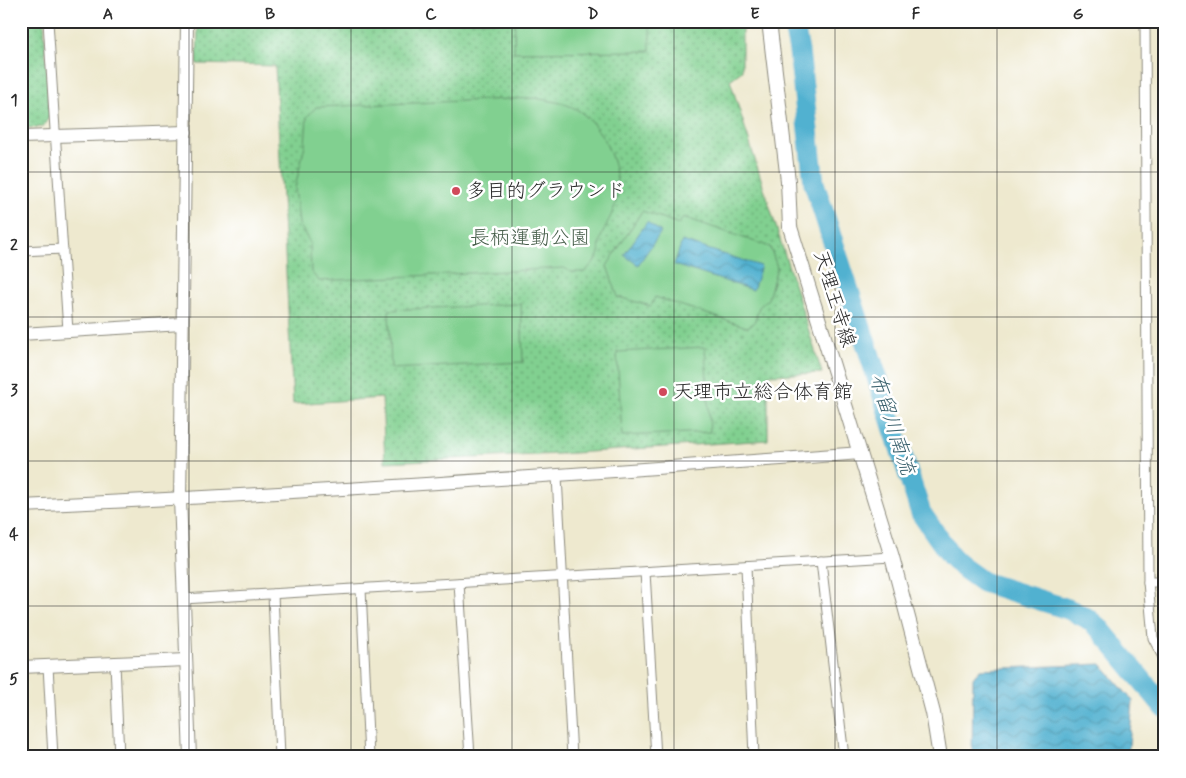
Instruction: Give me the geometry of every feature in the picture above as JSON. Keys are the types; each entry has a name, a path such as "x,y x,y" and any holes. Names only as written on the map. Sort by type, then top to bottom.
{"main road":[{"name":"天理王寺線","path":"769,21 788,181 790,227 892,557 933,713 940,757"}],"street":[{"path":"48,21 68,331"},
{"path":"187,21 180,500 190,757"},
{"path":"1145,21 1148,582 1153,638 1165,661"},
{"path":"21,137 186,132"},
{"path":"21,251 63,249"},
{"path":"21,334 182,324"},
{"path":"21,506 180,500 557,476 861,453"},
{"path":"557,476 572,757"},
{"path":"183,599 892,557"},
{"path":"821,561 844,757"},
{"path":"746,566 754,757"},
{"path":"645,572 656,757"},
{"path":"1148,582 1165,582"},
{"path":"460,583 470,757"},
{"path":"361,589 369,757"},
{"path":"273,594 280,757"},
{"path":"21,667 186,660"},
{"path":"115,663 120,757"},
{"path":"48,666 53,757"}],"green space":[{"path":"21,21 44,21 49,117 43,127 21,128"},
{"name":"長柄運動公園","path":"198,21 742,21 742,71 730,80 822,373 768,375 768,440 559,454 385,462 382,398 293,404 275,66 197,64"},
{"path":"515,21 650,21 650,51 514,52"},
{"name":"多目的グラウンド","path":"535,98 566,105 576,109 585,116 601,135 616,171 617,195 613,211 601,237 598,256 585,272 571,272 564,268 319,281 311,272 310,243 299,224 295,188 305,145 307,117 316,107"},
{"path":"642,211 679,224 683,217 770,247 777,267 768,299 759,307 754,323 747,327 655,297 651,306 618,297 607,266"},
{"path":"521,304 523,362 391,369 389,310"},
{"name":"天理市立総合体育館","path":"705,347 710,432 622,436 617,352"}],"water":[{"path":"647,222 661,232 638,265 624,255"},
{"path":"682,241 761,266 753,290 674,265"},
{"path":"1101,664 1133,701 1128,757 972,757 973,678 980,669"}],"waterway":[{"name":"布留川南流","path":"793,21 799,51 814,183 921,513 951,556 962,567 983,582 1068,609 1087,618 1100,629 1165,708"}],"place":[{"name":"多目的グラウンド","path":"456,191"},
{"name":"天理市立総合体育館","path":"663,392"}]}
